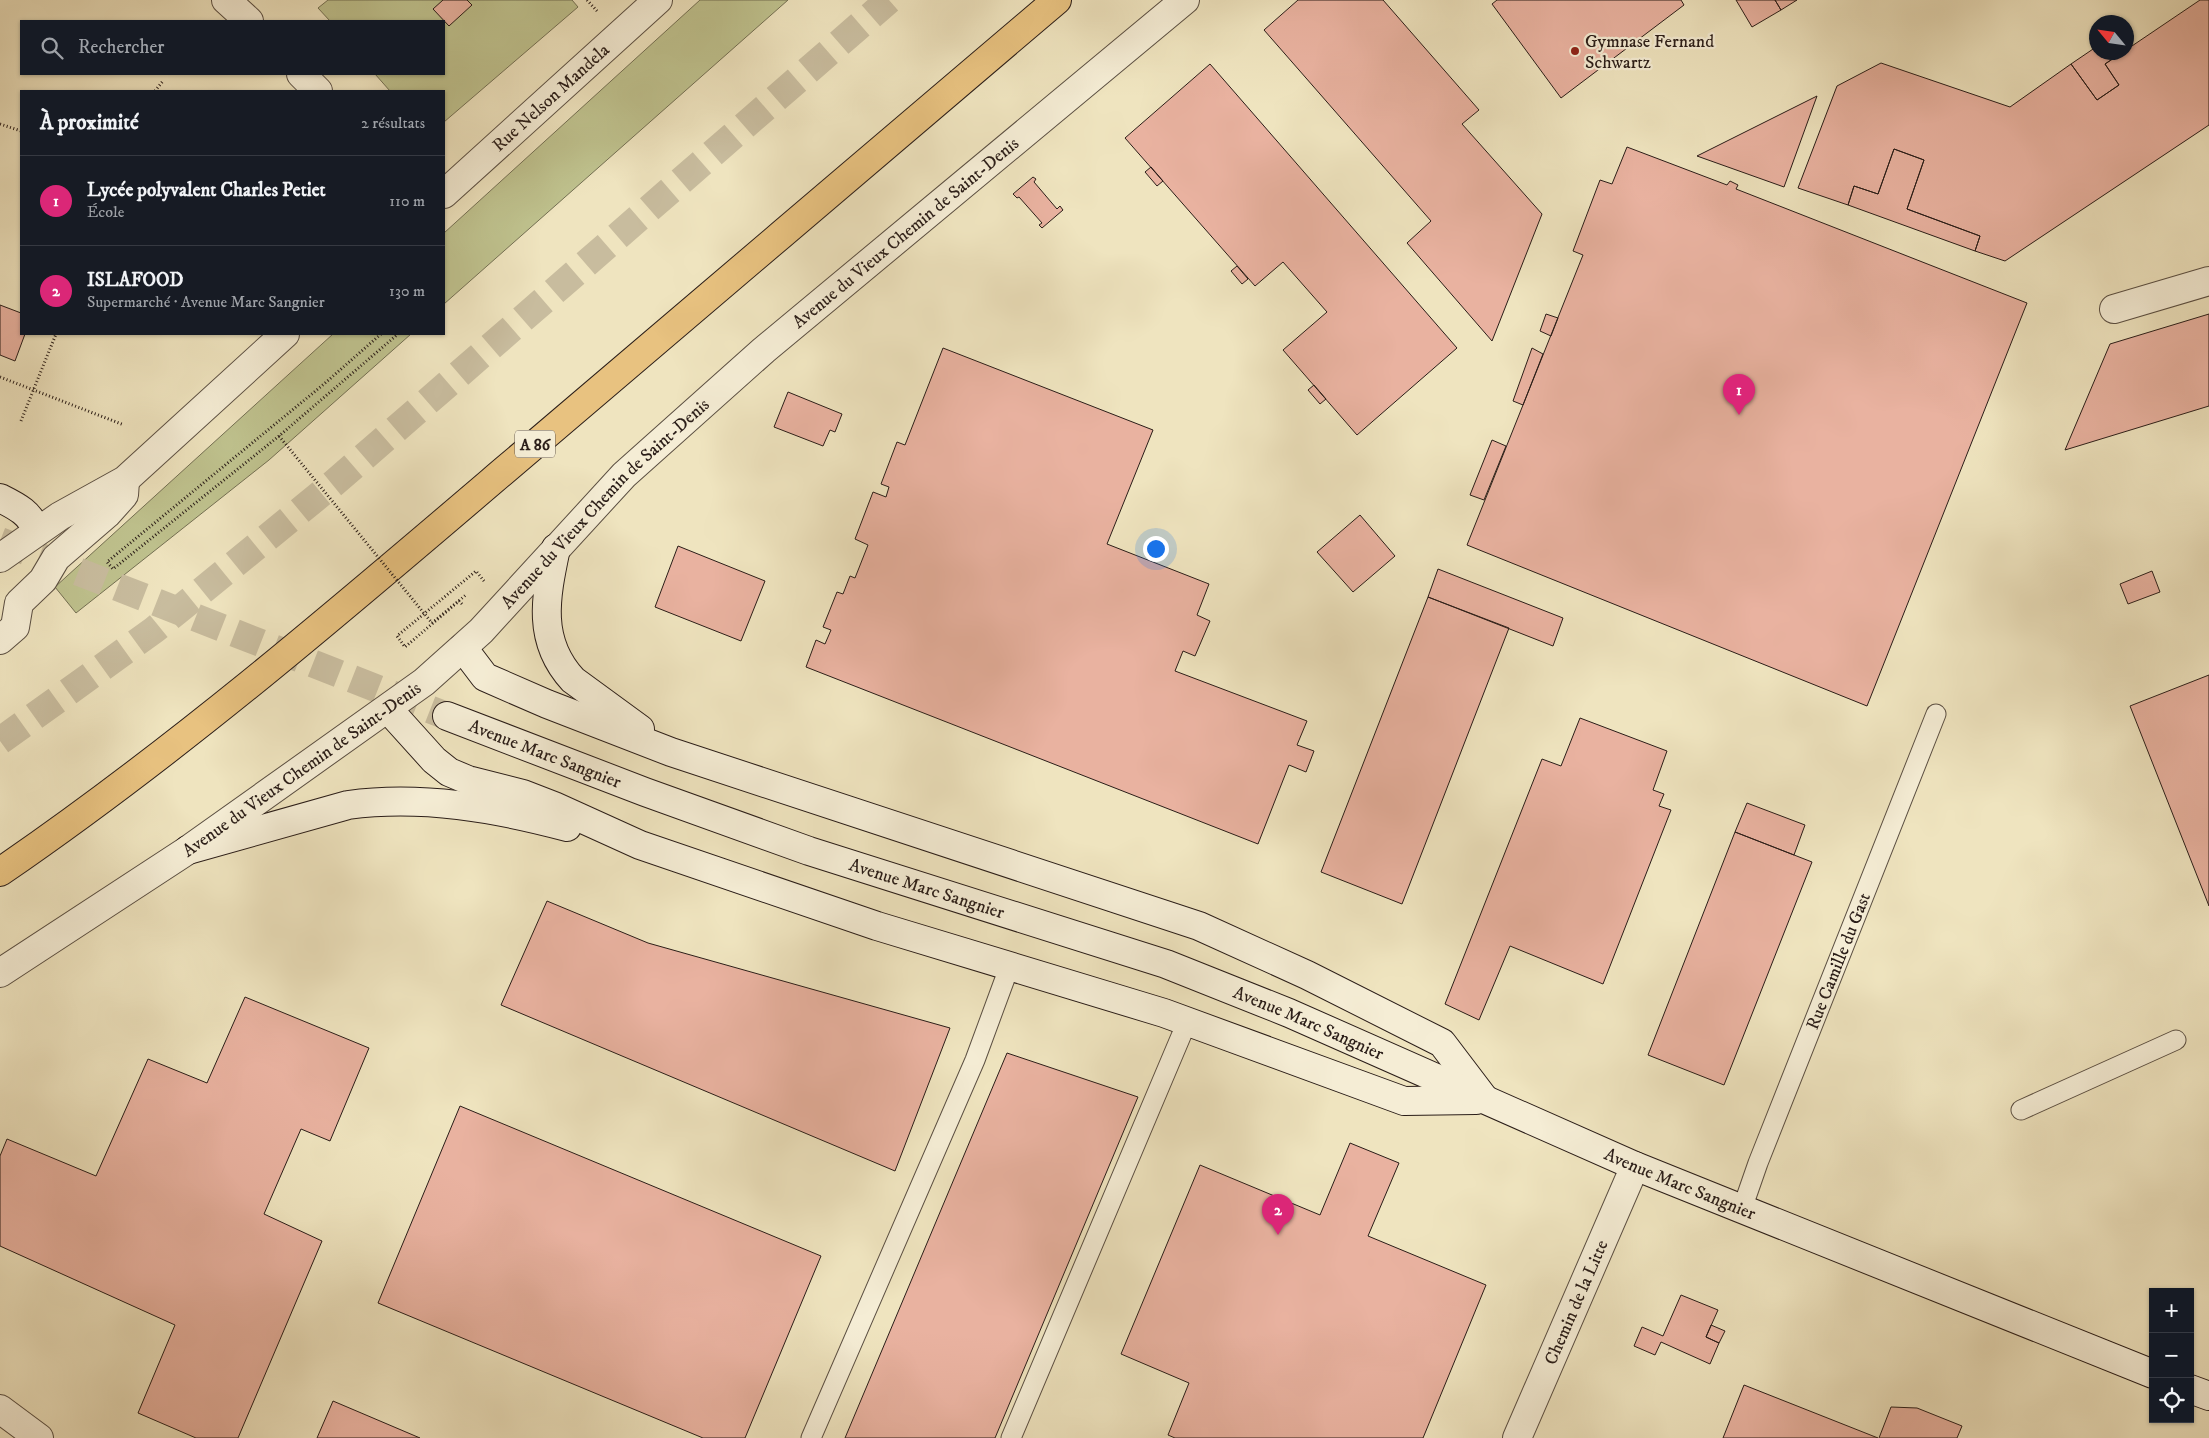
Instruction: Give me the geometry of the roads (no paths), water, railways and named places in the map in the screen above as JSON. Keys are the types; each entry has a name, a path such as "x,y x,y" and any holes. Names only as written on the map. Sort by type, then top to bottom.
{"highway":[{"name":"A 86","path":"0,872 53,836 167,750 328,621 1057,0"}],"main road":[{"path":"226,0 248,20"},
{"name":"Rue Nelson Mandela","path":"445,193 658,0"},
{"name":"Avenue du Vieux Chemin de Saint-Denis","path":"0,973 188,850 388,709 463,648 481,631 624,475 764,350 1185,0"},
{"path":"302,75 317,90"},
{"path":"2114,309 2209,281"},
{"path":"0,558 36,531 125,480 285,335"},
{"path":"10,612 43,580 56,558 107,514 124,495 125,480"},
{"path":"0,498 24,511 34,524 36,531 36,546 31,578 10,612"},
{"path":"556,548 546,607 553,649 559,662 573,680 671,752"},
{"path":"0,640 15,627 10,612"},
{"path":"463,648 485,677 547,704 671,752 1199,926 1307,975 1442,1043 1485,1100"},
{"path":"388,709 434,760 449,772 468,780 523,794 640,845"},
{"name":"Avenue Marc Sangnier","path":"446,716 636,789 809,851 1166,964 1289,1013 1635,1166 2149,1372"},
{"path":"188,850 348,806 414,801 518,815 640,845 877,926 1010,965 1187,1022 1404,1101 1485,1100"},
{"name":"Chemin de la Litte","path":"1517,1438 1635,1166"},
{"path":"2194,1390 2209,1396"},
{"path":"0,1409 39,1438"}],"lane":[{"name":"Rue Camille du Gast","path":"1742,1209 1936,714"},
{"path":"811,1438 974,1060 1010,965"},
{"path":"1011,1438 1187,1022"},
{"path":"2021,1110 2176,1040"}],"tunnel":[{"path":"0,741 154,630 334,483 889,0"},
{"path":"0,541 447,716"}],"place":[{"name":"Gymnase Fernand Schwartz","path":"1575,51"},
{"name":"Lycée polyvalent Charles Petiet","path":"1739,415"},
{"name":"ISLAFOOD","path":"1278,1235"}]}
